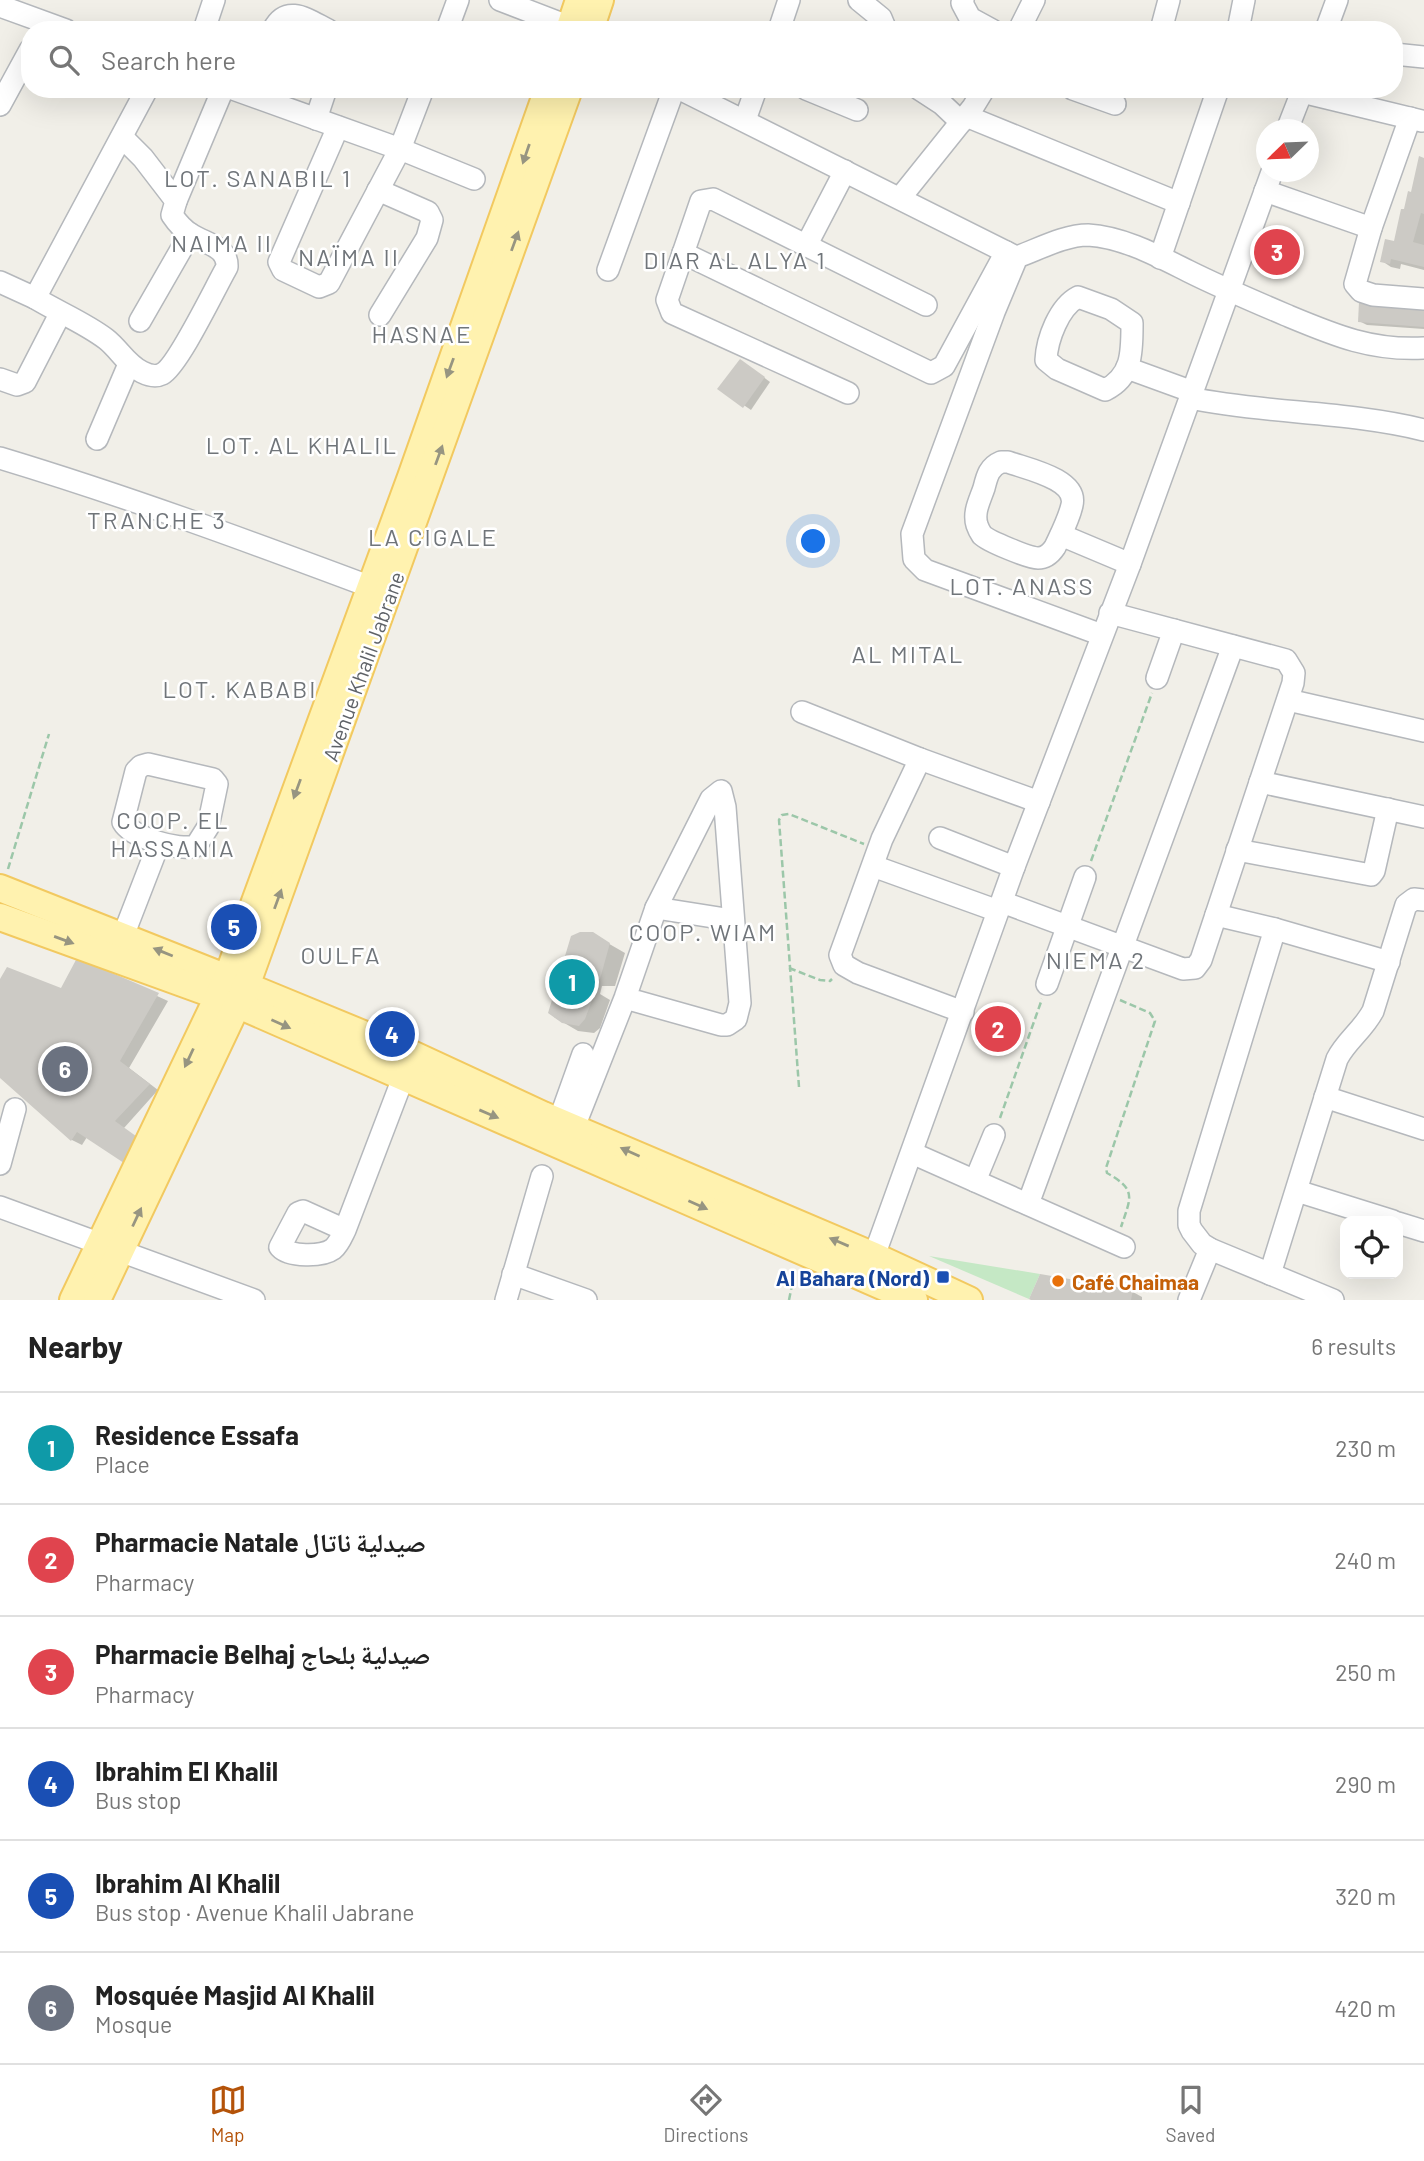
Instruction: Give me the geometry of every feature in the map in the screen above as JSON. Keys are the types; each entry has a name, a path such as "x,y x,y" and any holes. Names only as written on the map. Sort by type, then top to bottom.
{"main road":[{"path":"578,21 579,0"},
{"path":"583,21 600,0"},
{"name":"Avenue Khalil Jabrane","path":"232,991 371,587 545,98"},
{"name":"Avenue Khalil Jabrane","path":"232,991 566,98"},
{"path":"1,889 123,936 403,1078 536,1133 914,1300"},
{"path":"0,917 232,991 414,1055 969,1300"},
{"path":"97,1300 111,1248 232,991"},
{"path":"73,1300 111,1248"}],"street":[{"path":"2,0 0,6 32,21"},
{"path":"207,21 214,0"},
{"path":"450,21 458,0"},
{"path":"500,0 556,21"},
{"path":"784,21 789,0"},
{"path":"859,0 882,21"},
{"path":"964,0 962,4 966,14 977,21"},
{"path":"1026,21 1034,0"},
{"path":"1163,21 1168,0"},
{"path":"1240,21 1244,0"},
{"path":"1330,21 1338,0"},
{"path":"279,21 290,15 309,21"},
{"path":"1403,55 1424,57"},
{"path":"0,105 21,66"},
{"path":"35,298 142,98"},
{"path":"0,282 35,298 104,337 130,364 151,375 160,375 169,368 227,267 227,257 221,250 190,234 179,226 172,215 219,98"},
{"path":"261,98 474,179"},
{"path":"316,119 324,98"},
{"path":"338,127 279,262 283,270 318,287 329,283 400,149 420,98"},
{"path":"608,270 671,98"},
{"path":"699,98 1012,255"},
{"path":"745,120 753,98"},
{"path":"828,98 857,110"},
{"path":"933,98 964,119 1179,203"},
{"path":"900,198 978,98"},
{"path":"1098,98 1115,104"},
{"path":"1160,258 1215,98"},
{"path":"1291,119 1299,98"},
{"path":"1333,98 1417,120 1371,228 1355,279 1357,288 1373,295 1424,299"},
{"path":"122,137 176,201"},
{"path":"806,246 845,171"},
{"path":"874,1256 1014,867 1130,564 1269,182"},
{"path":"1271,182 1371,228"},
{"path":"378,190 428,212 432,220 427,237 380,315"},
{"path":"848,393 671,313 667,300 698,204 709,198 926,305"},
{"path":"140,321 190,234"},
{"path":"682,253 931,373 944,366 1012,255 1087,235 1116,241 1160,258 1228,290 1355,342 1387,348 1424,348"},
{"path":"1012,255 912,534 914,559 925,570 1102,635"},
{"path":"1078,297 1111,309 1132,323 1132,353 1127,368 1117,384 1105,390 1057,369 1046,360 1046,346 1069,302 1078,297"},
{"path":"0,379 18,385 25,382 60,314"},
{"path":"97,439 130,364"},
{"path":"1127,368 1191,395 1261,410 1376,419 1424,430"},
{"path":"0,458 203,524 371,587"},
{"path":"1008,462 1061,481 1068,487 1073,504 1061,534 1051,553 1035,558 983,536 975,515 989,471 994,465 1008,462"},
{"path":"1061,534 1130,564"},
{"path":"873,866 1067,927 1183,969 1192,970 1200,963 1287,701 1294,678 1292,668 1286,660 1110,613"},
{"path":"1157,678 1174,630"},
{"path":"1028,1204 1233,646"},
{"path":"1287,701 1424,731"},
{"path":"802,712 1039,802"},
{"path":"920,759 882,839 841,947 842,960 844,965 858,973 963,1012"},
{"path":"148,764 213,779 217,785 216,796 208,827 199,843 190,848 159,843 126,828 123,822 136,771 148,764"},
{"path":"1260,782 1424,817"},
{"path":"566,1124 625,998 656,908 711,799 720,791 725,807 740,1012 732,1023 721,1025 625,998"},
{"path":"1237,850 1371,874 1374,871 1388,809"},
{"path":"940,838 1014,867"},
{"path":"123,936 159,843"},
{"path":"1047,984 1085,877"},
{"path":"1270,1274 1341,1051 1373,1012 1406,905 1414,899 1424,900"},
{"path":"656,908 732,920"},
{"path":"1216,915 1389,962"},
{"path":"1275,929 1189,1211 1189,1225 1202,1244 1210,1249 1333,1300"},
{"path":"566,1124 583,1054"},
{"path":"345,1230 403,1078"},
{"path":"1325,1097 1424,1129"},
{"path":"0,1164 15,1109"},
{"path":"975,1181 994,1135"},
{"path":"912,1153 1120,1245"},
{"path":"506,1300 542,1176"},
{"path":"1297,1191 1376,1216"},
{"path":"0,1207 111,1248 199,1291 254,1300"},
{"path":"1403,1224 1424,1231"},
{"path":"1189,1300 1210,1249"},
{"path":"513,1274 586,1300"}],"path":[{"path":"1085,877 1157,678"},
{"path":"1,889 49,734"},
{"path":"799,1087 780,817 789,814 865,844"},
{"path":"789,967 820,980 830,981 842,960"},
{"path":"994,1135 1047,984"},
{"path":"1106,994 1150,1013 1156,1021 1106,1168 1107,1173 1125,1183 1130,1193 1120,1245"},
{"path":"790,1300 792,1285"}],"green space":[{"path":"929,1256 1040,1274 1029,1299"}],"building":[{"path":"1419,156 1424,158 1424,214 1421,213 1413,242 1424,245 1424,267 1391,259 1390,264 1380,262 1385,239 1394,241 1401,209 1404,209 1408,191 1411,192"},
{"path":"1359,302 1424,307 1424,327 1358,322"},
{"path":"740,359 765,377 743,408 717,389"},
{"path":"580,932 593,932 610,943 600,979 587,979 586,984 596,990 585,1019 579,1026 562,1023 548,1013 559,977 570,977 572,970 562,966 571,936"},
{"path":"77,958 159,993 120,1061 150,1084 115,1121 140,1139 127,1165 77,1132 71,1141 0,1078 0,979 7,967 61,988"},
{"name":"Café Chaimaa","path":"1040,1274 1133,1290 1131,1300 1031,1300 1029,1299"}],"place":[{"name":"Pharmacie Belhaj صيدلية بلحاج","path":"1277,252"},
{"name":"Ibrahim Al Khalil","path":"234,927"},
{"name":"Residence Essafa","path":"572,982"},
{"name":"Pharmacie Natale صيدلية ناتال","path":"998,1029"},
{"name":"Ibrahim El Khalil","path":"392,1034"},
{"name":"Mosquée Masjid Al Khalil","path":"65,1069"},
{"name":"Al Bahara (Nord)","path":"943,1277"},
{"name":"Café Chaimaa","path":"1058,1281"}],"district":[{"name":"LOT. SANABIL 1","path":"258,177"},
{"name":"NAIMA II","path":"222,242"},
{"name":"NAÏMA II","path":"349,256"},
{"name":"DIAR AL ALYA 1","path":"735,259"},
{"name":"HASNAE","path":"422,333"},
{"name":"LOT. AL KHALIL","path":"302,444"},
{"name":"TRANCHE 3","path":"157,519"},
{"name":"LA CIGALE","path":"433,536"},
{"name":"LOT. ANASS","path":"1022,585"},
{"name":"AL MITAL","path":"908,653"},
{"name":"LOT. KABABI","path":"240,688"},
{"name":"COOP. EL HASSANIA","path":"173,833"},
{"name":"COOP. WIAM","path":"703,931"},
{"name":"OULFA","path":"341,954"},
{"name":"NIEMA 2","path":"1096,959"}]}
